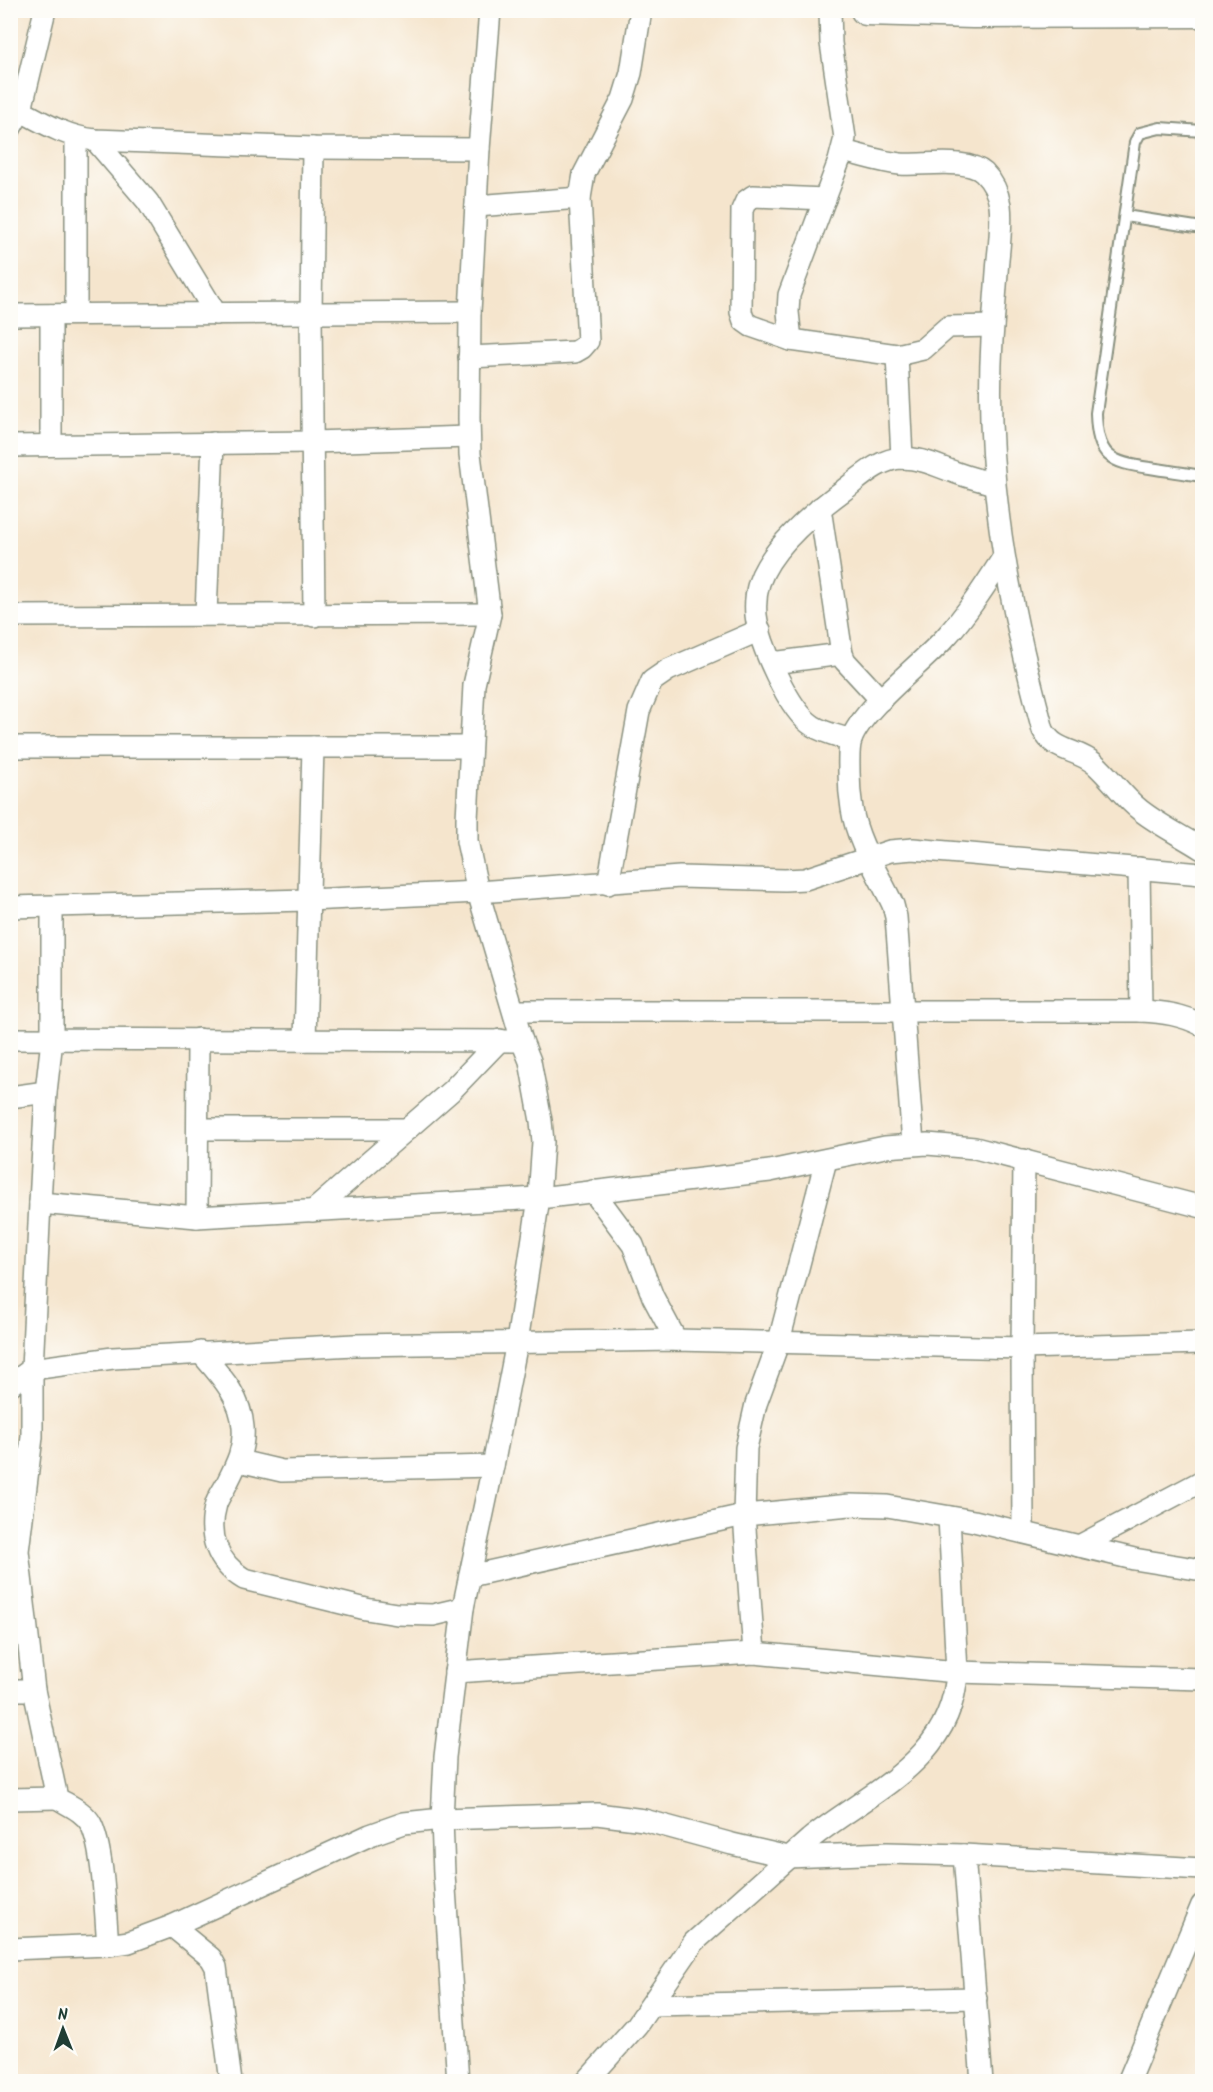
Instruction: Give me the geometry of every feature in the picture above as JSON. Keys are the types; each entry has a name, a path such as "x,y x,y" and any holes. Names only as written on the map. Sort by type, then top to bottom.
{"main road":[{"path":"866,10 1068,13 1203,12"}],"street":[{"path":"10,129 45,10"},
{"path":"458,2082 442,1819 445,1757 463,1608 517,1342 538,1198 543,1142 530,1061 478,892 467,841 474,685 490,614 469,437 469,357 479,149 490,10"},
{"path":"469,357 575,352 588,341 580,198 585,174 628,87 640,10"},
{"path":"791,340 789,295 843,151 845,138 831,43 830,10"},
{"path":"16,107 45,124 85,139 313,148 479,149"},
{"path":"85,139 148,202 216,314"},
{"path":"76,314 85,139"},
{"path":"313,148 311,315 314,616"},
{"path":"843,151 901,164 976,166 995,188 1000,205 1000,235 990,381 994,484 1003,558 1023,657 1043,730 1048,740 1055,746 1089,760 1140,810 1203,849"},
{"path":"825,199 753,196 747,201 742,210 741,312 744,321 751,326 791,340 897,355 923,349 948,327 993,326"},
{"path":"476,206 580,198"},
{"path":"10,315 311,315 470,312"},
{"path":"51,315 51,446"},
{"path":"897,355 902,458"},
{"path":"10,446 313,442 469,437"},
{"path":"206,614 213,443"},
{"path":"851,740 813,726 801,716 772,663 756,615 756,599 760,582 770,561 820,508 878,464 891,459 919,459 994,484"},
{"path":"820,508 842,654 845,661 881,700"},
{"path":"913,1144 896,917 893,905 856,828 852,810 849,763 851,740 881,700 957,624 1003,558"},
{"path":"10,616 490,614"},
{"path":"608,884 639,711 652,681 668,670 760,630"},
{"path":"772,663 842,654"},
{"path":"10,747 470,747"},
{"path":"305,1040 313,747"},
{"path":"10,907 308,900 608,884 680,877 804,879 890,851 931,849 1203,874"},
{"path":"1139,868 1141,1011"},
{"path":"52,907 52,1040 46,1092 40,1203 32,1369 32,1437 14,1551 34,1690 57,1798"},
{"path":"514,1011 1141,1011 1169,1013 1203,1025"},
{"path":"10,1039 522,1041"},
{"path":"197,1217 198,1039"},
{"path":"313,1211 451,1091 500,1040"},
{"path":"10,1097 46,1092"},
{"path":"198,1129 405,1129"},
{"path":"40,1203 197,1217 538,1198 770,1171 913,1144 975,1148 1203,1207"},
{"path":"754,1653 744,1515 746,1448 756,1404 779,1341 826,1160"},
{"path":"1023,1532 1024,1160"},
{"path":"593,1191 633,1245 653,1297 676,1340"},
{"path":"10,1385 32,1369 113,1358 354,1345 676,1340 1022,1348 1203,1343"},
{"path":"200,1352 229,1386 238,1403 243,1425 243,1446 239,1461 216,1503 213,1523 213,1537 221,1559 231,1571 244,1579 366,1609 397,1614 433,1615 463,1608"},
{"path":"239,1461 282,1471 493,1466"},
{"path":"1079,1546 1203,1481"},
{"path":"470,1576 744,1515 850,1505 887,1506 950,1517 1134,1559 1203,1570"},
{"path":"586,2082 638,2025 694,1942 788,1857 907,1769 927,1749 941,1729 951,1706 957,1672 950,1517"},
{"path":"455,1672 754,1653 957,1672 1203,1679"},
{"path":"10,1690 34,1690"},
{"path":"10,1799 57,1798 77,1810 90,1822 99,1849 108,1945"},
{"path":"10,1949 129,1942 172,1926 370,1835 404,1823 442,1819 597,1814 644,1820 788,1857 887,1853 964,1855 1203,1869"},
{"path":"964,1855 982,2082"},
{"path":"1128,2082 1203,1905"},
{"path":"172,1926 210,1958 216,1967 231,2082"},
{"path":"652,2005 976,1998"}],"lane":[{"path":"1203,131 1160,128 1140,133 1135,142 1096,412 1098,437 1110,457 1124,465 1203,476"},
{"path":"1125,216 1203,228"}]}
